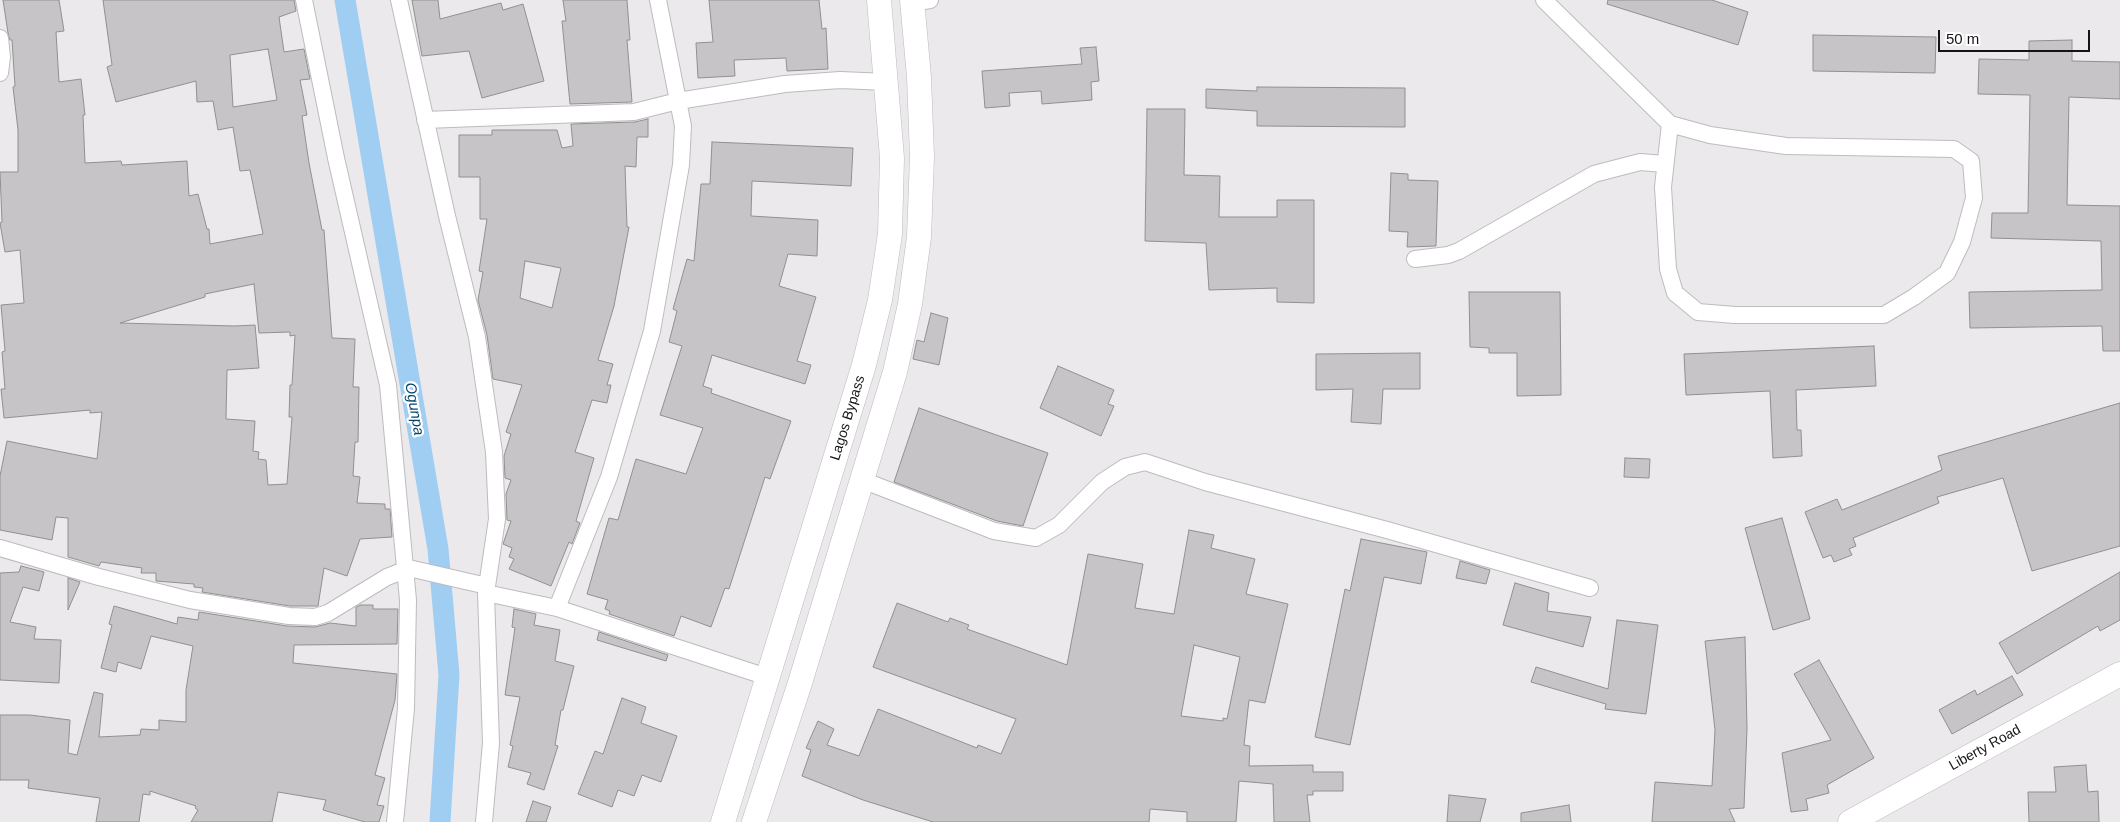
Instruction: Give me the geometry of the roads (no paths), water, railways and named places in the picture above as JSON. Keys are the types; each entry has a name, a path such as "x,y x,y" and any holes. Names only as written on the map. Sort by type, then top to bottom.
{"main road":[{"name":"Lagos Bypass","path":"724,818 864,365 880,300 890,234 892,158 879,0"},
{"path":"724,818 752,822 802,677 895,372 910,304 919,237 922,157 918,1"},
{"name":"Liberty Road","path":"1850,822 2120,674"}],"street":[{"path":"304,0 336,158 388,385 409,570 406,708 395,822"},
{"path":"399,0 425,120 477,337 494,452 497,519 486,589 491,744 484,822"},
{"path":"557,608 608,477 652,331 681,165 683,126 658,0"},
{"path":"1544,0 1670,124 1710,135 1786,146 1954,149 1971,161 1974,198 1962,242 1947,273 1914,297 1884,315 1735,315 1698,312 1675,293 1668,269 1663,187 1670,124"},
{"path":"0,38 2,56 0,73"},
{"path":"425,120 634,112 678,101 785,84 840,80 887,82"},
{"path":"1414,259 1448,255 1459,251 1594,174 1640,162 1665,164"},
{"path":"862,480 994,531 1036,538 1059,524 1102,482 1125,467 1145,462 1205,482 1388,530 1590,588"},
{"path":"0,548 99,577 190,600 289,616 315,616 328,613 387,577 409,570 557,608 767,677"}],"waterway":[{"name":"Ogunpa","path":"345,0 438,549 449,675 440,822"}]}
